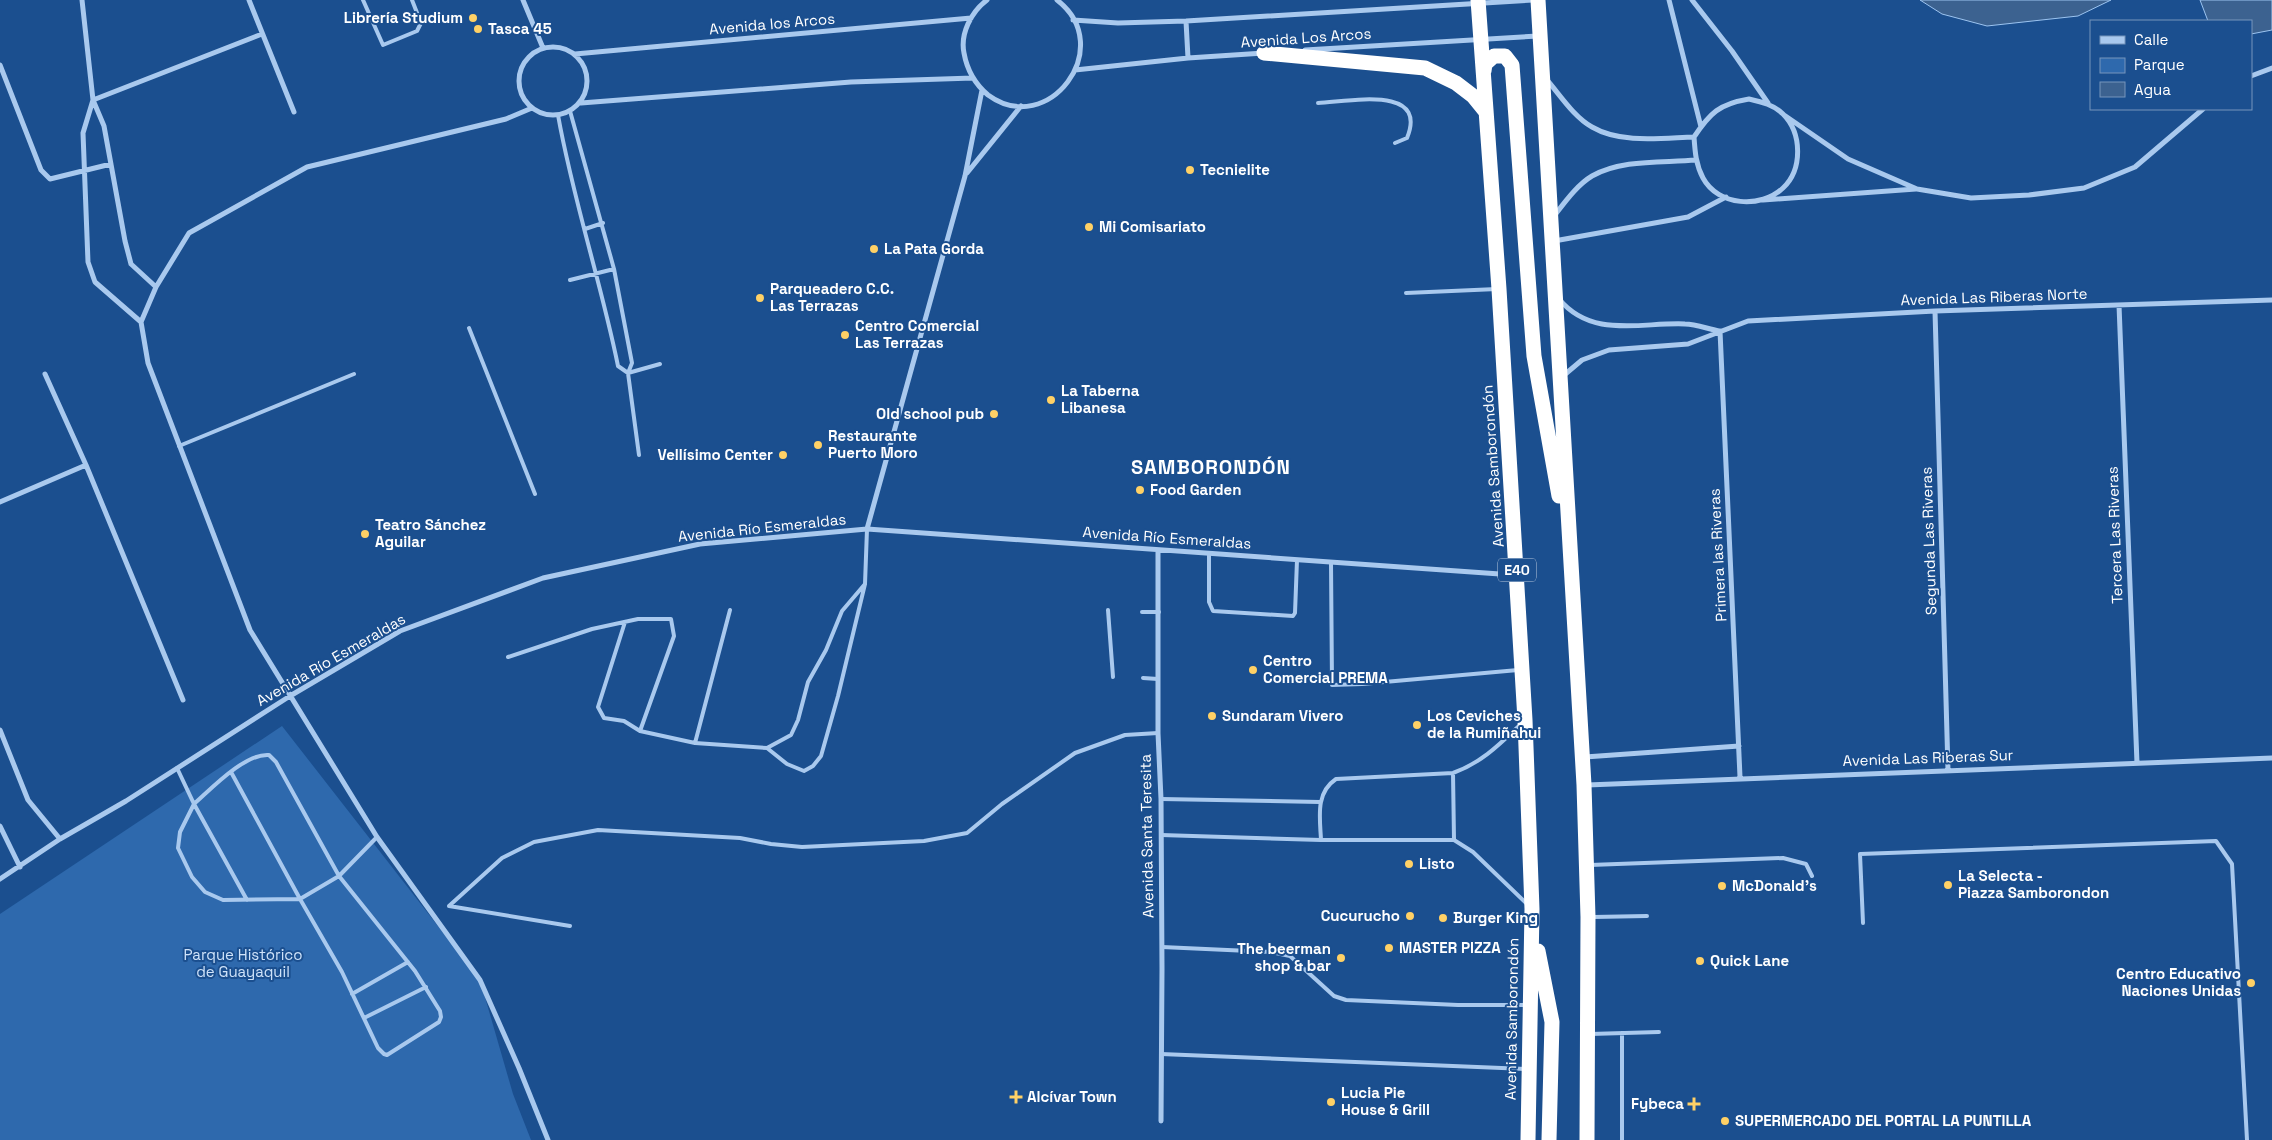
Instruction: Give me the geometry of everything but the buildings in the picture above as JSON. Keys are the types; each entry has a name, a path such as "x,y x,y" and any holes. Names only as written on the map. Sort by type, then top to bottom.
{"highway":[{"path":"1538,0 1584,785 1588,917 1587,1140"},
{"name":"Avenida Samborondón","path":"1479,2 1523,669 1532,916 1528,1140"},
{"path":"1264,53 1425,68 1456,83 1473,96 1486,112"},
{"path":"1484,72 1485,64 1494,56 1505,56 1512,65 1534,356 1572,571"},
{"path":"1532,916 1552,1022 1549,1140"}],"street":[{"path":"82,0 93,100 104,126 125,241 131,264 156,287"},
{"path":"249,0 294,112"},
{"path":"524,0 543,48"},
{"path":"987,0 971,18 965,33 963,49 966,64 982,90 993,98 1007,104 1021,106 1034,105 1048,100 1068,82 1080,58 1082,45 1079,32 1065,6 1057,0"},
{"name":"Avenida Los Arcos","path":"1073,20 1118,22 1186,21 1533,0"},
{"path":"1669,0 1701,127"},
{"path":"1692,0 1732,51 1768,104"},
{"name":"Avenida los Arcos","path":"575,54 971,18"},
{"path":"1186,21 1188,58"},
{"path":"93,100 262,34"},
{"name":"Avenida Los Arcos","path":"1075,70 1188,58 1540,36"},
{"path":"543,48 565,49 575,54 584,64 588,77 587,90 580,103 570,111 558,115 544,114 532,108 524,99 519,88 519,75 524,64 532,54 543,48"},
{"path":"0,65 44,175 50,179 111,164"},
{"path":"2252,76 2272,68"},
{"path":"1542,74 1569,107 1592,127 1621,137 1694,137"},
{"path":"580,103 851,82 973,78"},
{"path":"867,529 965,176 982,90"},
{"path":"1917,188 1738,202 1719,194 1704,180 1696,160 1694,137 1713,112 1730,102 1749,99 1768,104 1848,159 1917,188 1971,198 2029,195 2084,188 2135,167 2202,110"},
{"path":"93,100 83,133 88,262 95,282 141,322"},
{"path":"965,176 1021,106"},
{"path":"532,108 506,118 307,167 189,233 156,287 141,322 148,363 250,630 377,837 480,980 548,1140"},
{"path":"1760,201 1783,188 1797,165 1797,138 1784,115"},
{"path":"1551,220 1584,182 1616,166 1696,160"},
{"path":"1552,241 1688,217 1726,197"},
{"path":"1555,293 1565,306 1578,316 1594,323 1613,326 1687,324 1720,331"},
{"name":"Avenida Las Riberas Norte","path":"1560,379 1582,360 1602,352 1615,348 1688,344 1748,321 2272,300"},
{"name":"Tercera Las Riveras","path":"2119,305 2137,763"},
{"name":"Segunda Las Riveras","path":"1936,312 1948,770"},
{"name":"Primera las Riveras","path":"1720,331 1740,777"},
{"path":"45,374 86,465 183,700"},
{"path":"0,502 86,465"},
{"name":"Avenida Río Esmeraldas","path":"0,878 290,696 400,631 543,578 700,544 867,529 1517,575"},
{"name":"Avenida Santa Teresita","path":"1158,551 1158,733 1161,799 1162,947 1161,1121"},
{"path":"0,730 28,800 60,839"},
{"path":"1582,757 1739,746"},
{"name":"Avenida Las Riberas Sur","path":"1584,785 1740,777 2272,758"},
{"path":"0,826 20,867"}],"lane":[{"path":"363,0 383,45 417,31 421,22 412,0"},
{"path":"1318,103 1390,99 1403,105 1410,115 1412,127 1407,138 1395,143"},
{"path":"570,111 614,270 632,363 628,373 639,455"},
{"path":"558,115 565,157 585,228 618,366 628,373"},
{"path":"585,228 602,223"},
{"path":"570,280 614,270"},
{"path":"1406,293 1499,289"},
{"path":"469,328 535,494"},
{"path":"628,373 660,364"},
{"path":"179,446 354,374"},
{"path":"767,748 787,764 804,771 813,766 821,756 865,584 867,529"},
{"path":"1209,554 1210,608 1213,611 1293,616 1295,613 1297,560"},
{"path":"1331,563 1332,685 1523,669"},
{"path":"625,622 598,707 604,718 624,721 640,731 696,742 767,748 791,735 798,720 808,682 826,650 842,611 865,584"},
{"path":"696,742 730,610"},
{"path":"1108,610 1113,677"},
{"path":"1142,612 1158,612"},
{"path":"508,657 592,629 638,619 671,619 674,625 674,636 640,731"},
{"path":"1143,678 1159,679"},
{"path":"1321,840 1320,802 1327,785 1336,779 1453,773 1470,767 1486,757 1525,720"},
{"path":"570,926 449,906 502,858 534,842 598,830 740,838 802,847 924,841 967,833 1002,804 1075,753 1125,735 1158,733"},
{"path":"231,772 300,899 352,994 378,1048 384,1054 394,1052 439,1022 441,1017 440,1010 408,962 339,876 276,762 268,755 260,754 231,772 194,804 180,832 178,848 192,877 205,892 223,900 300,899 339,876 377,837"},
{"path":"177,768 194,804 247,900"},
{"path":"1453,773 1454,840"},
{"path":"1161,799 1320,802"},
{"path":"1161,835 1321,840 1454,840 1473,852 1532,916"},
{"path":"1863,923 1860,854 2216,841 2232,864 2247,1140"},
{"path":"1587,865 1783,858 1806,864 1812,876"},
{"path":"1588,917 1647,916"},
{"path":"1162,947 1272,952 1290,956 1334,996 1346,1000 1458,1005 1531,1005"},
{"path":"352,994 408,962"},
{"path":"364,1018 426,987"},
{"path":"1588,1034 1659,1032"},
{"path":"1622,1033 1622,1140"},
{"path":"1161,1054 1529,1069"}],"green space":[{"name":"Parque Histórico de Guayaquil","path":"282,726 480,980 513,1094 531,1140 0,1140 0,914"}],"water":[{"path":"1920,0 2111,0 2078,16 1987,26 1942,14"},
{"path":"2200,0 2272,0 2272,30 2252,34 2252,20 2208,20"}],"place":[{"name":"Librería Studium","path":"473,18"},
{"name":"Tasca 45","path":"478,29"},
{"name":"Tecnielite","path":"1190,170"},
{"name":"Mi Comisariato","path":"1089,227"},
{"name":"La Pata Gorda","path":"874,249"},
{"name":"Parqueadero C.C. Las Terrazas","path":"760,298"},
{"name":"Centro Comercial Las Terrazas","path":"845,335"},
{"name":"La Taberna Libanesa","path":"1051,400"},
{"name":"Old school pub","path":"994,414"},
{"name":"Restaurante Puerto Moro","path":"818,445"},
{"name":"Vellísimo Center","path":"783,455"},
{"name":"Food Garden","path":"1140,490"},
{"name":"Teatro Sánchez Aguilar","path":"365,534"},
{"name":"Centro Comercial PREMA","path":"1253,670"},
{"name":"Sundaram Vivero","path":"1212,716"},
{"name":"Los Ceviches de la Rumiñahui","path":"1417,725"},
{"name":"Listo","path":"1409,864"},
{"name":"La Selecta - Piazza Samborondon","path":"1948,885"},
{"name":"McDonald's","path":"1722,886"},
{"name":"Cucurucho","path":"1410,916"},
{"name":"Burger King","path":"1443,918"},
{"name":"MASTER PIZZA","path":"1389,948"},
{"name":"The beerman shop & bar","path":"1341,958"},
{"name":"Quick Lane","path":"1700,961"},
{"name":"Centro Educativo Naciones Unidas","path":"2251,983"},
{"name":"Alcívar Town","path":"1016,1097"},
{"name":"Lucia Pie House & Grill","path":"1331,1102"},
{"name":"Fybeca","path":"1694,1104"},
{"name":"SUPERMERCADO DEL PORTAL LA PUNTILLA","path":"1725,1121"}],"district":[{"name":"SAMBORONDÓN","path":"1211,467"}]}
